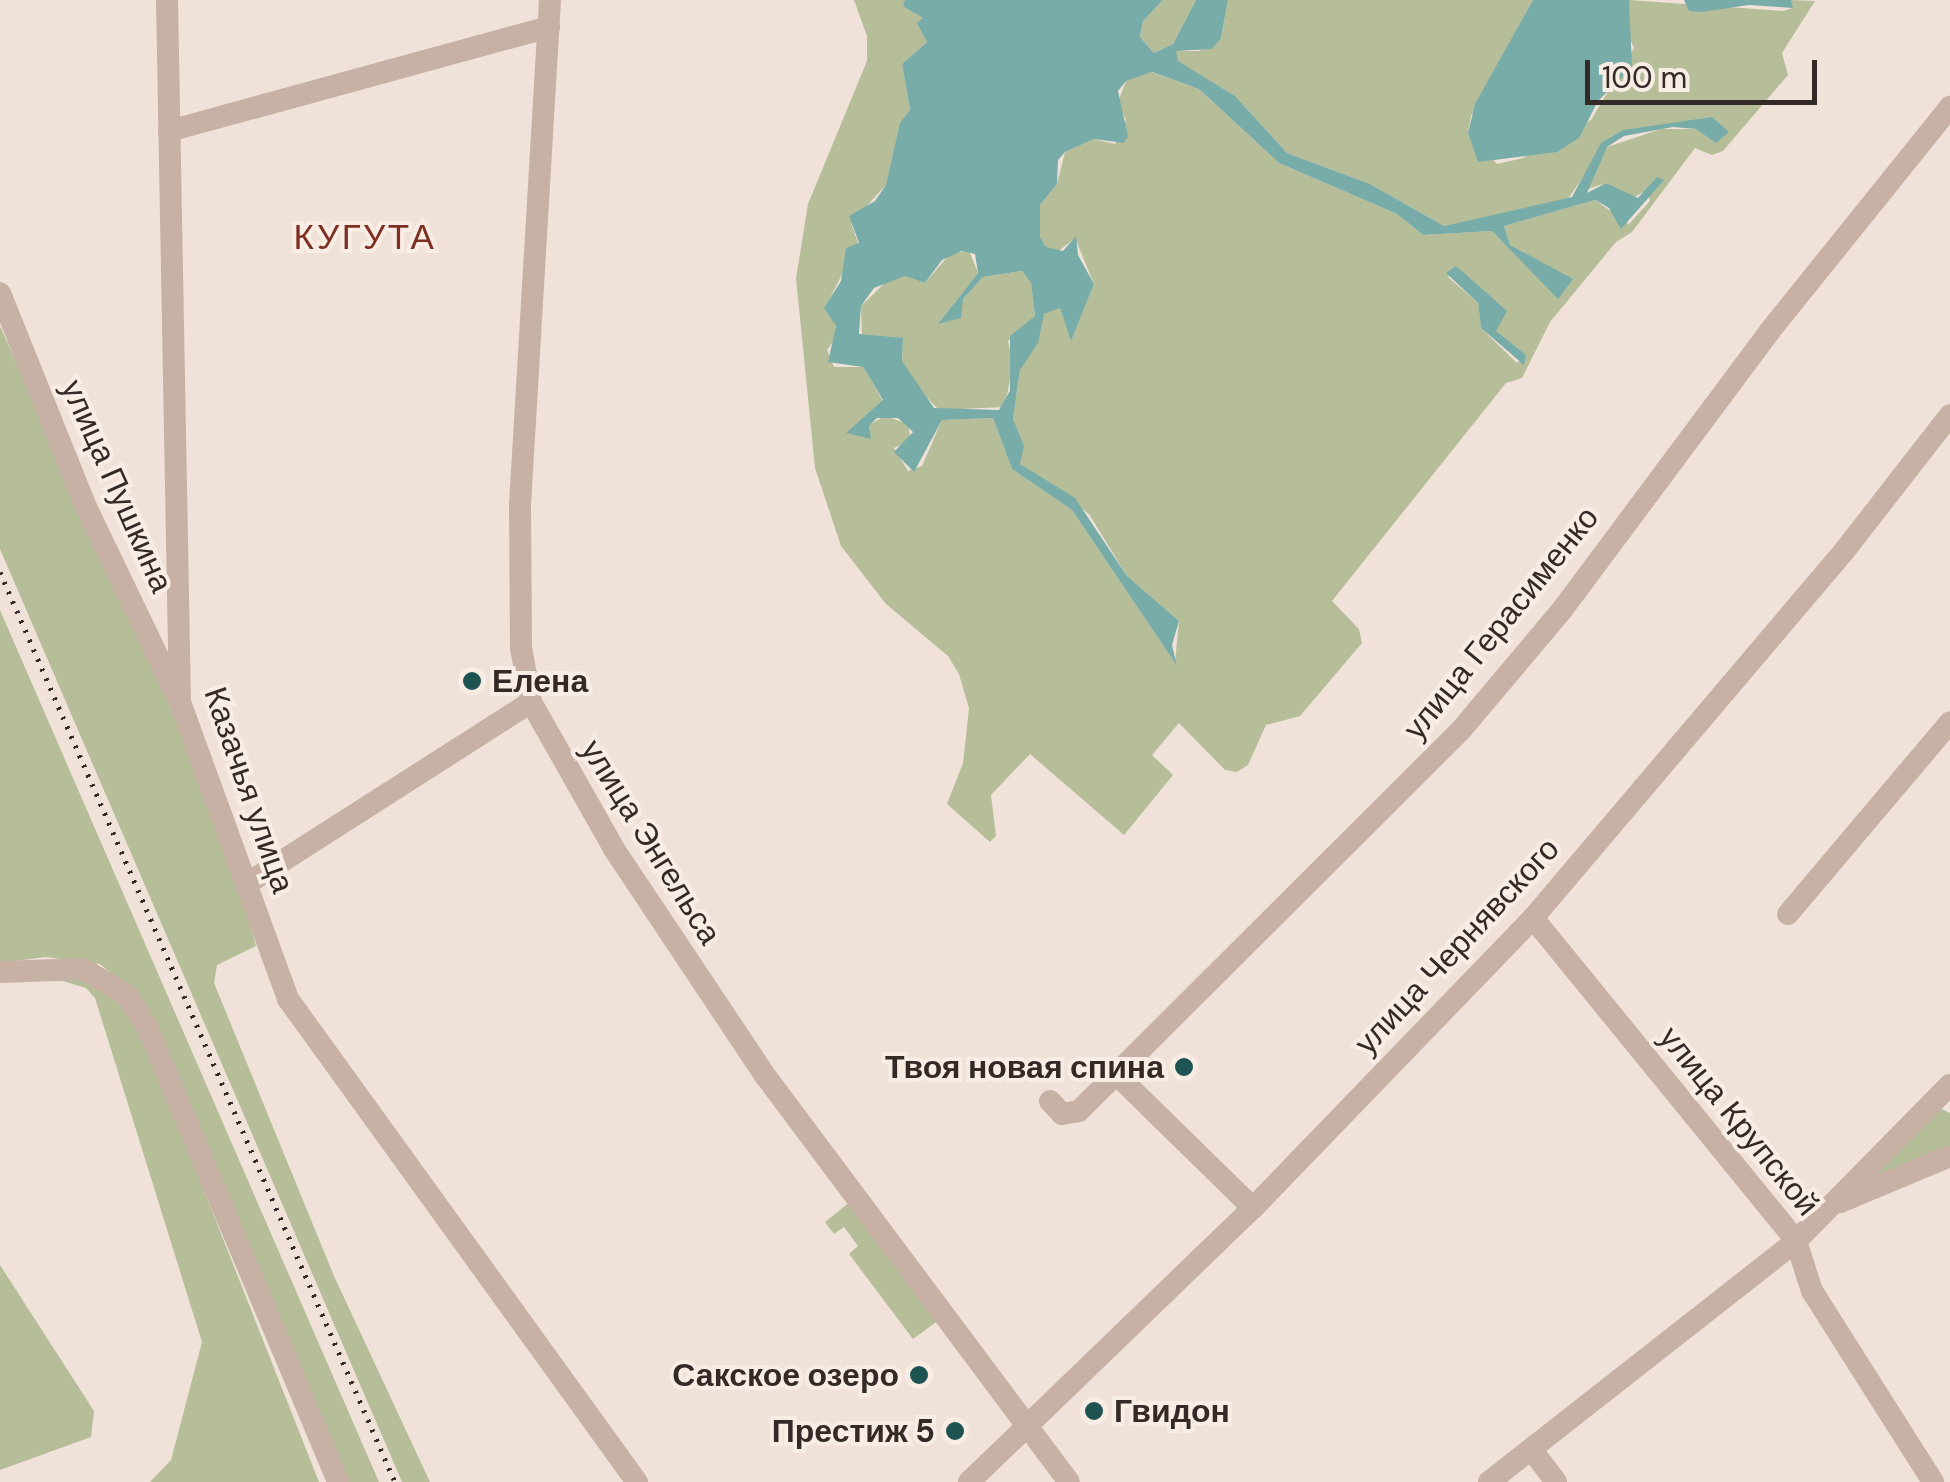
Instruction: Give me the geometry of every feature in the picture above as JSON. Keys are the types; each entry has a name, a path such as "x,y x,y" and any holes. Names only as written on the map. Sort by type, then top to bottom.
{"street":[{"name":"Казачья улица","path":"167,0 180,702 248,883 277,974 308,1030 637,1482"},
{"name":"улица Энгельса","path":"550,0 520,505 521,648 531,702 679,950 1070,1482"},
{"path":"169,131 549,27"},
{"name":"улица Герасименко","path":"1050,1101 1073,1114 1117,1075 1503,682 1950,108"},
{"name":"улица Пушкина","path":"0,293 86,507 180,702"},
{"name":"улица Чернявского","path":"970,1482 1253,1208 1532,918 1845,550 1950,415"},
{"path":"248,883 531,702"},
{"path":"1788,914 1950,722"},
{"name":"улица Крупской","path":"1532,918 1796,1241 1812,1291 1933,1482"},
{"path":"0,972 83,969 127,995 147,1026 338,1482"},
{"path":"1117,1075 1253,1208"},
{"path":"1489,1482 1796,1241 1950,1085"},
{"path":"1832,1205 1950,1156"},
{"path":"1532,1450 1556,1482"}],"green space":[{"path":"854,0 908,0 923,18 927,42 902,64 910,110 898,132 899,144 886,185 851,223 858,243 825,308 835,316 836,337 827,350 834,367 863,367 883,401 849,432 870,438 869,425 885,416 908,424 911,441 894,448 908,471 922,466 942,420 993,418 1012,469 1072,510 1175,663 1179,621 1127,576 1089,514 1020,464 1013,419 1020,370 1044,314 1060,307 1071,340 1094,284 1075,238 1056,253 1046,247 1040,237 1040,205 1057,184 1065,152 1094,139 1115,144 1126,120 1118,102 1126,81 1151,72 1199,89 1279,163 1397,214 1423,235 1492,231 1546,285 1559,273 1510,245 1504,226 1595,200 1629,224 1650,201 1647,190 1633,198 1606,183 1585,190 1607,147 1661,129 1696,129 1706,118 1612,136 1567,200 1444,226 1370,184 1287,153 1235,96 1177,61 1175,51 1199,51 1221,38 1228,0 1533,0 1471,116 1468,133 1497,164 1523,158 1591,120 1634,48 1628,35 1629,0 1783,11 1792,8 1791,0 1815,1 1782,53 1788,75 1723,151 1712,155 1695,148 1632,232 1616,242 1550,322 1522,378 1506,383 1332,601 1359,629 1362,643 1300,716 1266,725 1248,765 1237,772 1225,770 1179,723 1152,755 1173,775 1124,835 1030,754 991,795 996,836 990,842 947,804 963,763 969,708 959,674 948,656 886,604 841,546 815,468 796,278 808,204 867,61 867,36","holes":["1456,266 1474,286 1496,332 1526,355 1517,363 1481,328 1478,303 1448,277"]},
{"path":"1163,0 1196,0 1173,44 1154,53 1140,37 1143,21"},
{"path":"969,250 978,273 939,323 959,314 963,299 983,277 1022,271 1031,283 1035,316 1008,341 1013,362 1005,407 939,410 912,382 902,361 903,338 862,338 861,306 888,280 905,276 925,283 949,255"},
{"path":"0,326 170,706 240,888 256,946 217,965 214,983 334,1276 430,1482 402,1482 0,549"},
{"path":"0,610 379,1482 347,1482 131,990 100,964 45,957 0,963"},
{"path":"52,978 88,981 119,1003 147,1046 319,1482 150,1482 171,1460 202,1342 95,998 86,988"},
{"path":"1940,1108 1950,1113 1950,1145 1872,1179"},
{"path":"850,1202 939,1320 913,1339 849,1254 858,1246 844,1227 834,1234 825,1222"},
{"path":"0,1265 94,1411 91,1437 0,1470"}],"water":[{"path":"905,0 1163,0 1143,21 1140,37 1154,53 1173,44 1196,0 1228,0 1221,38 1212,49 1176,51 1178,61 1235,96 1287,153 1370,184 1444,226 1572,197 1601,143 1623,130 1712,117 1729,132 1716,143 1696,129 1673,127 1624,136 1607,147 1587,193 1606,183 1638,198 1657,177 1664,180 1621,229 1609,208 1595,200 1504,226 1510,245 1573,279 1558,299 1492,231 1423,235 1397,214 1279,163 1199,89 1152,72 1126,81 1118,91 1128,136 1124,143 1094,139 1065,152 1058,160 1057,184 1040,205 1040,237 1046,247 1063,251 1076,236 1078,255 1094,284 1071,341 1060,308 1044,314 1038,343 1020,370 1013,419 1024,446 1020,464 1075,498 1127,576 1179,621 1172,645 1177,666 1072,510 1012,469 993,418 942,420 914,472 894,452 913,432 898,418 877,418 869,426 871,439 846,433 883,400 863,367 828,362 836,326 824,308 841,281 846,248 859,243 849,216 875,201 886,185 900,123 910,110 902,64 927,42 917,23 923,18 903,6","holes":["962,251 975,254 978,273 938,324 961,318 963,299 983,277 1022,271 1031,283 1035,316 1010,336 1010,391 999,410 934,408 902,361 903,338 859,334 861,306 874,288 905,276 925,283 942,260"]},
{"path":"1533,0 1629,0 1632,67 1598,101 1579,138 1557,152 1478,162 1468,133 1475,104"},
{"path":"1684,0 1791,0 1793,8 1749,5 1701,12 1689,11"},
{"path":"1456,266 1507,311 1496,331 1526,355 1524,365 1481,328 1478,303 1446,273"}],"railway":[{"path":"0,572 395,1482"}],"place":[{"name":"Елена","path":"472,681"},
{"name":"Твоя новая спина","path":"1184,1067"},
{"name":"Сакское озеро","path":"919,1375"},
{"name":"Гвидон","path":"1094,1411"},
{"name":"Престиж 5","path":"955,1431"}],"district":[{"name":"КУГУТА","path":"365,237"}]}
